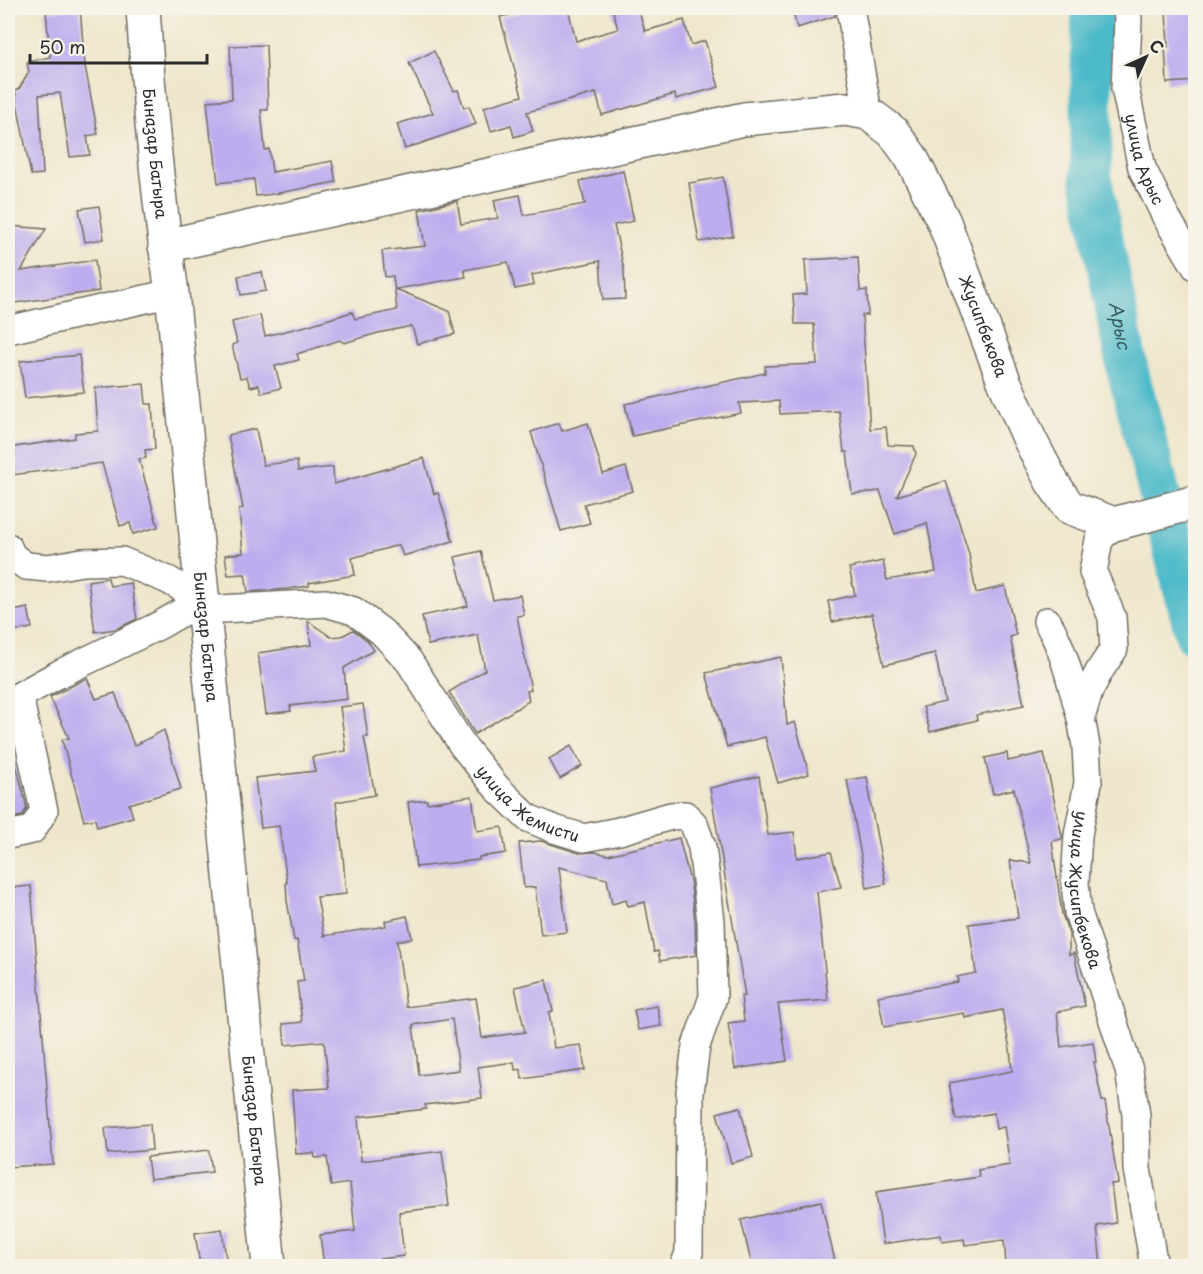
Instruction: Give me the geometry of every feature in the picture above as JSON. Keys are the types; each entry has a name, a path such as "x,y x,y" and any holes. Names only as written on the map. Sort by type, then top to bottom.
{"street":[{"name":"Биназар Батыра","path":"143,8 148,80 204,605 269,1266"},
{"path":"165,246 744,119 845,109 868,113 850,8"},
{"name":"улица Арыс","path":"1127,8 1125,88 1142,168 1166,217 1196,267"},
{"name":"Жусипбекова","path":"868,113 893,132 911,157 944,222 1004,381 1030,440 1052,482 1069,507 1114,524"},
{"path":"8,330 172,293"},
{"path":"1114,524 1196,502"},
{"name":"улица Жусипбекова","path":"1114,524 1099,540 1093,572 1112,617 1114,649 1089,691 1081,717 1086,746 1088,783 1078,835 1075,883 1078,912 1130,1070 1136,1115 1137,1169 1154,1266"},
{"path":"8,547 12,556 26,566 48,568 82,562 122,561 168,580 204,605"},
{"name":"улица Жемисти","path":"204,605 326,603 354,611 382,632 409,661 463,746 496,788 528,818 584,838 671,816 685,815 694,824 702,847 711,921 713,997 696,1046 690,1092 689,1252 684,1266"},
{"path":"8,835 32,830 44,811 19,696 59,674 204,605"},
{"path":"1047,621 1064,654 1081,717"}],"building":[{"path":"80,8 85,66 98,134 87,136 90,155 70,157 60,93 39,95 43,174 31,175 16,98 14,98 15,91 19,89 29,72 27,62 50,57 46,11"},
{"path":"541,8 568,8 576,41 618,29 612,8 638,8 645,31 684,20 691,45 705,41 719,87 676,99 675,94 602,115 596,93 527,112 533,131 514,137 511,125 491,131 484,107 522,96 500,17"},
{"path":"792,8 835,8 835,16 797,28"},
{"path":"1196,10 1196,81 1167,83 1166,11"},
{"path":"266,45 268,110 261,110 265,150 269,149 272,172 332,161 336,182 256,196 254,179 218,183 207,101 232,99 230,46"},
{"path":"434,51 454,91 458,90 464,108 469,106 476,124 405,149 397,124 433,113 409,63"},
{"path":"623,171 634,221 614,225 624,269 625,299 603,300 600,261 532,275 534,285 515,289 508,262 464,270 466,277 396,289 449,311 455,334 417,344 412,326 344,343 340,340 297,354 299,360 275,366 281,388 261,393 259,385 250,387 247,377 240,378 232,345 237,343 232,322 260,315 265,336 352,312 355,319 397,310 393,276 385,277 382,251 425,246 419,210 457,201 461,224 498,218 494,200 520,195 524,215 585,204 580,181"},
{"path":"723,177 733,236 699,242 689,183"},
{"path":"99,206 104,239 85,242 79,209"},
{"path":"10,226 46,229 21,271 95,260 99,291 8,304"},
{"path":"858,257 860,291 867,290 868,315 862,315 870,429 886,427 888,445 914,446 916,454 897,496 946,481 969,554 976,593 1005,586 1016,635 1010,637 1024,705 976,715 977,720 930,732 923,707 945,702 935,653 884,665 872,614 832,622 828,601 855,595 849,568 883,561 887,580 936,572 927,523 895,534 880,491 852,494 839,411 780,414 779,401 739,403 741,413 632,436 625,404 765,373 765,366 817,364 814,324 795,324 793,295 807,294 805,260"},
{"path":"262,272 266,291 241,295 238,276"},
{"path":"79,355 84,392 25,398 20,361"},
{"path":"144,384 146,404 152,404 155,449 145,450 146,458 139,459 158,527 133,534 130,523 120,526 102,463 12,475 8,448 75,438 75,433 98,431 95,388"},
{"path":"559,423 562,431 588,423 603,474 626,467 633,491 584,504 590,523 561,531 531,432"},
{"path":"256,429 263,465 297,461 298,471 333,467 334,484 424,458 434,494 438,493 453,541 403,556 399,545 352,558 355,575 309,583 309,586 248,592 245,574 228,575 225,555 243,553 239,509 243,508 228,435"},
{"path":"481,551 493,600 520,595 524,615 517,616 531,690 527,691 529,701 475,734 449,692 485,670 478,635 428,645 422,616 468,606 455,557"},
{"path":"108,578 110,586 131,583 137,619 116,629 95,632 88,581"},
{"path":"28,608 32,628 8,632 8,612"},
{"path":"308,621 331,637 342,636 353,630 368,641 374,650 344,668 347,699 290,706 291,711 266,714 258,653 311,645"},
{"path":"781,657 787,725 795,722 809,774 778,783 765,737 727,747 706,673"},
{"path":"87,678 96,699 115,693 134,746 164,730 181,789 129,804 133,817 97,827 95,819 84,821 62,740 69,738 50,697"},
{"path":"363,704 368,737 364,737 375,795 336,802 346,894 317,897 324,936 386,926 385,921 407,916 412,938 397,941 406,1007 476,998 482,1038 525,1032 515,987 546,980 553,1011 549,1012 554,1048 581,1045 585,1070 522,1079 521,1069 515,1070 514,1062 478,1067 482,1098 425,1105 426,1109 358,1117 361,1161 442,1151 449,1206 399,1212 404,1256 380,1259 381,1266 324,1266 320,1235 355,1231 350,1183 331,1186 327,1157 315,1158 314,1153 296,1154 292,1090 329,1088 324,1041 285,1045 283,1024 302,1022 297,982 304,981 287,901 287,882 279,826 261,828 255,778 315,771 312,757 346,751 340,707","holes":["452,1019 459,1070 419,1075 413,1025"]},
{"path":"571,746 582,766 560,779 549,759"},
{"path":"8,752 13,752 27,808 22,816 8,819"},
{"path":"1007,753 1008,761 1044,753 1062,836 1062,839 1052,841 1062,914 1069,934 1069,955 1074,953 1085,1006 1057,1012 1061,1047 1093,1042 1096,1062 1094,1062 1102,1101 1105,1101 1118,1183 1111,1184 1116,1223 1097,1226 1101,1266 1015,1266 1015,1263 1006,1263 1004,1240 965,1245 964,1239 942,1242 941,1235 883,1244 876,1192 979,1177 978,1170 1010,1165 1004,1127 996,1129 994,1113 956,1120 949,1083 1012,1071 1002,1010 965,1018 964,1013 884,1027 878,996 958,982 957,977 976,973 969,924 1018,918 1010,860 1031,863 1014,789 993,794 985,758"},
{"path":"759,776 768,835 794,832 797,858 831,852 841,887 817,892 828,1000 778,1004 787,1061 735,1069 728,1023 744,1021 741,996 745,996 710,788"},
{"path":"867,777 886,884 867,888 847,780"},
{"path":"472,796 477,831 502,827 506,853 479,857 479,860 416,867 408,802 427,800 427,803"},
{"path":"679,838 691,885 696,955 660,961 658,951 654,952 645,902 628,906 626,900 612,904 607,879 559,867 567,932 541,935 535,887 524,888 519,843 541,841 579,853 595,852 608,855"},
{"path":"31,886 53,1164 8,1167 8,888"},
{"path":"657,1006 661,1026 638,1030 634,1010"},
{"path":"740,1107 753,1157 731,1163 717,1113"},
{"path":"150,1124 152,1150 108,1154 105,1128"},
{"path":"209,1150 212,1172 150,1179 147,1157"},
{"path":"821,1201 836,1266 752,1266 741,1220"},
{"path":"222,1229 227,1266 200,1266 195,1233"}],"waterway":[{"name":"Арыс","path":"1092,8 1091,179 1128,372 1196,635"}]}
